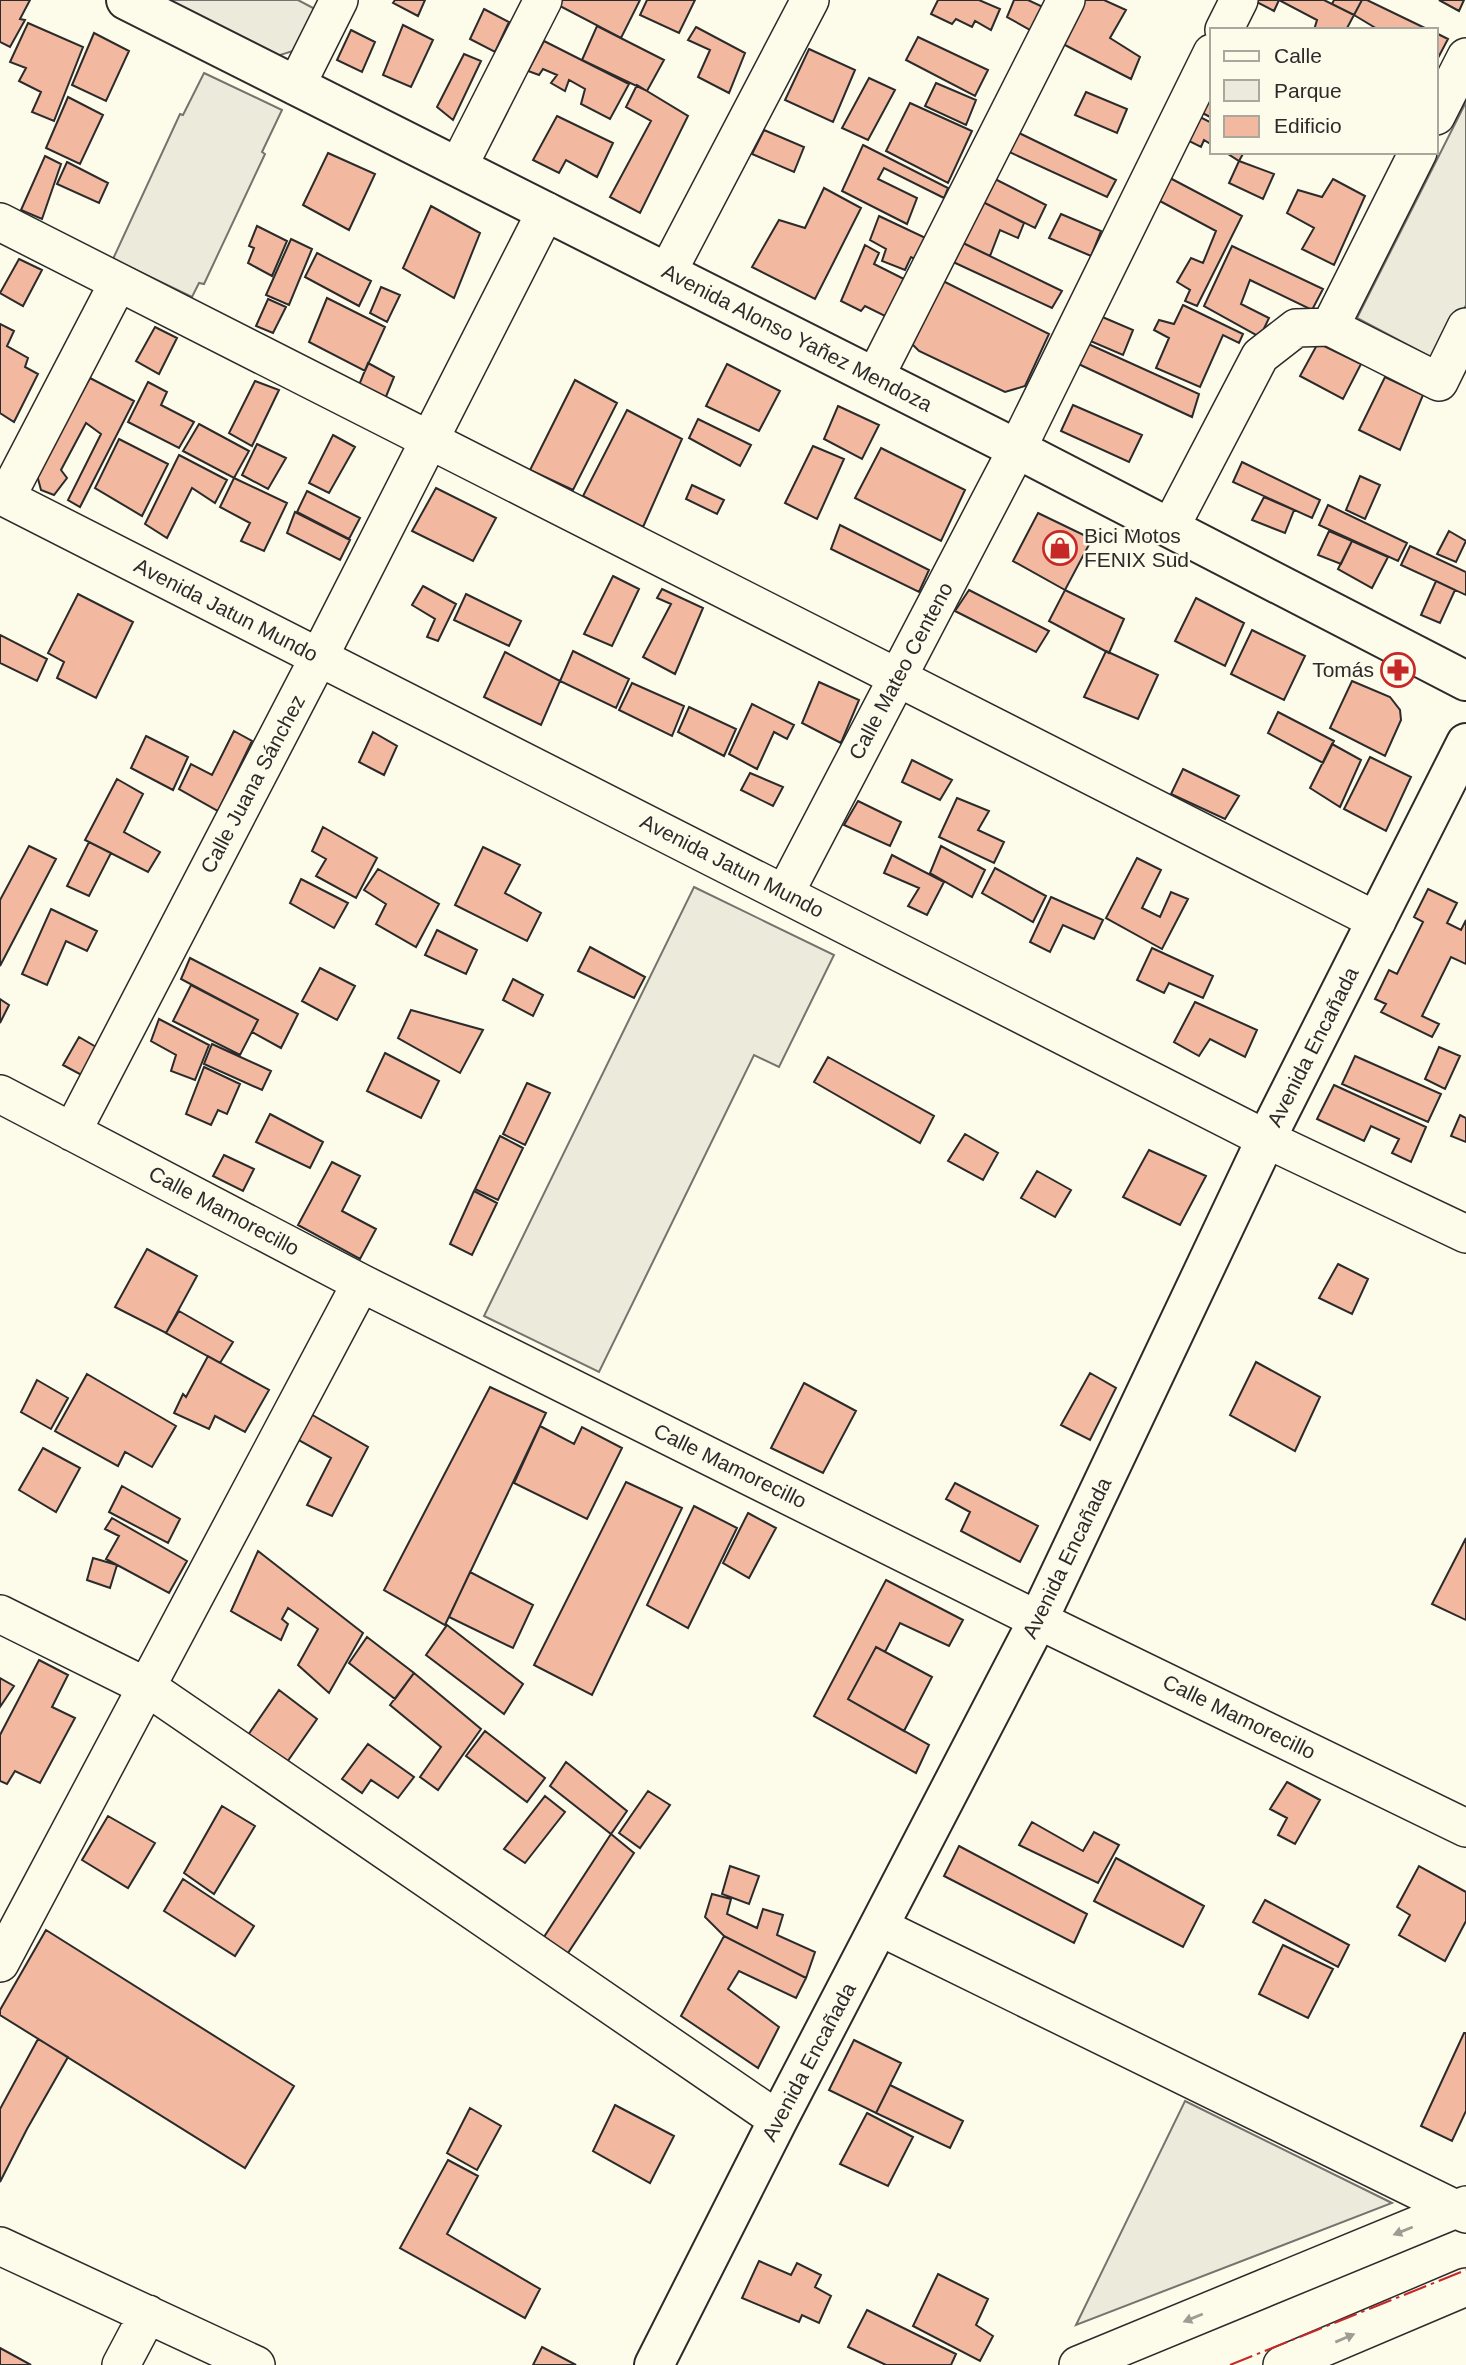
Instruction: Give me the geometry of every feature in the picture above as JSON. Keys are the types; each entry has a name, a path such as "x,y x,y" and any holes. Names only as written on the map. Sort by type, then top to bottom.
{"main road":[{"name":"Avenida Alonso Yañez Mendoza","path":"126,0 1017,449 1466,681"},
{"name":"Avenida Encañada","path":"654,2365 1038,1620 1266,1139 1466,743"}],"street":[{"path":"296,86 339,0"},
{"path":"458,167 543,0"},
{"path":"667,273 810,0"},
{"path":"875,377 1066,0"},
{"path":"1225,28 1238,0"},
{"name":"Calle Mateo Centeno","path":"785,893 1017,449 1210,57"},
{"path":"1438,112 1466,57"},
{"path":"1330,327 1417,154"},
{"name":"Calle Juana Sánchez","path":"72,1132 319,657 546,211"},
{"path":"0,222 1377,920"},
{"path":"3,496 118,283"},
{"path":"1170,528 1260,356 1296,328 1330,327 1439,382 1466,327"},
{"name":"Avenida Jatun Mundo","path":"3,496 1266,1139 1466,1234"},
{"name":"Calle Mamorecillo","path":"0,1094 361,1283 1038,1620 1466,1828"},
{"path":"0,1963 361,1283"},
{"path":"0,1614 147,1687 778,2120"},
{"path":"880,1927 1463,2209"},
{"path":"1078,2365 1463,2209"},
{"path":"0,2246 256,2365"},
{"path":"1282,2365 1466,2287"},
{"path":"121,2365 148,2314"}],"green space":[{"path":"169,0 298,0 315,9 293,51 277,56"},
{"path":"204,73 282,110 262,152 265,154 204,284 199,283 192,297 113,259 180,114 183,115"},
{"path":"1466,102 1466,305 1438,361 1357,318"},
{"path":"694,887 834,955 779,1067 754,1055 599,1372 484,1316"},
{"path":"1185,2101 1392,2203 1076,2325"}],"building":[{"path":"0,0 30,0 20,19 25,20 10,47 0,42"},
{"path":"395,0 425,0 418,16 393,3"},
{"path":"560,0 640,0 621,38 558,5"},
{"path":"647,0 695,0 679,33 640,15"},
{"path":"938,0 979,0 1000,9 991,30 975,21 972,27 956,19 952,24 931,14"},
{"path":"1014,0 1028,0 1043,7 1032,31 1007,17"},
{"path":"1082,0 1104,0 1126,10 1110,38 1140,57 1131,79 1061,43"},
{"path":"1253,0 1279,0 1274,11"},
{"path":"1279,0 1324,0 1354,15 1347,28 1315,28 1317,20"},
{"path":"1334,0 1362,0 1354,15 1332,4"},
{"path":"1362,0 1367,0 1425,28 1376,28 1354,15"},
{"path":"1439,0 1464,0 1459,11"},
{"path":"484,9 509,22 495,52 470,39"},
{"path":"28,23 83,47 54,121 32,112 41,92 19,81 26,68 10,62"},
{"path":"403,25 433,40 411,87 383,75"},
{"path":"597,26 664,60 647,91 582,60"},
{"path":"696,27 745,53 729,93 698,77 710,50 688,40"},
{"path":"351,30 375,42 362,72 337,60"},
{"path":"94,33 129,51 106,101 72,85"},
{"path":"1438,34 1448,39 1438,58"},
{"path":"918,37 988,70 975,96 906,60"},
{"path":"544,41 629,84 610,119 581,104 585,89 569,80 565,91 551,83 557,75 543,69 539,75 528,71"},
{"path":"809,49 855,70 833,122 785,100"},
{"path":"464,54 481,61 453,120 437,107"},
{"path":"1210,70 1210,117 1191,107"},
{"path":"869,78 895,90 868,140 842,128"},
{"path":"936,83 976,100 966,125 925,106"},
{"path":"637,85 688,116 640,213 610,197 651,121 626,107"},
{"path":"1086,92 1127,109 1117,133 1075,115"},
{"path":"68,97 103,115 80,164 46,148"},
{"path":"910,103 972,131 948,183 886,151"},
{"path":"1188,111 1210,122 1210,144 1204,140 1201,147 1177,135"},
{"path":"557,116 613,143 597,177 566,160 559,173 533,160"},
{"path":"764,130 804,147 794,172 752,154"},
{"path":"1017,132 1116,180 1107,197 1005,150"},
{"path":"863,145 948,188 944,198 884,168 878,179 917,198 907,224 842,191"},
{"path":"328,153 375,174 349,230 303,205"},
{"path":"1228,154 1243,154 1239,161"},
{"path":"45,156 61,164 42,219 21,210"},
{"path":"1239,161 1274,174 1263,199 1229,183"},
{"path":"67,162 108,183 99,203 57,184"},
{"path":"991,177 1046,205 1035,228 979,200"},
{"path":"1170,178 1242,216 1197,306 1185,301 1190,290 1177,282 1191,258 1203,263 1216,231 1158,200"},
{"path":"1333,179 1365,196 1334,265 1302,249 1314,228 1287,213 1298,190 1322,197"},
{"path":"824,188 861,208 815,299 752,267 779,220 805,228"},
{"path":"979,200 1024,223 1018,238 1000,230 990,256 963,243"},
{"path":"431,206 480,233 454,298 403,268"},
{"path":"1061,214 1101,231 1091,256 1049,238"},
{"path":"879,216 932,241 923,263 911,257 905,270 882,261 886,249 870,240"},
{"path":"257,226 287,241 272,276 248,263 254,248 249,246"},
{"path":"291,239 312,249 289,305 266,295"},
{"path":"963,243 1062,291 1052,308 951,261"},
{"path":"865,245 879,253 874,264 904,279 887,317 865,306 861,311 841,301"},
{"path":"1232,246 1323,289 1312,310 1250,280 1241,304 1269,318 1260,337 1204,306"},
{"path":"317,253 371,281 359,306 305,277"},
{"path":"19,259 42,270 23,306 0,293"},
{"path":"939,279 1049,334 1025,386 1005,392 919,351 906,338"},
{"path":"381,287 400,295 387,322 370,313"},
{"path":"327,298 385,327 365,371 309,342"},
{"path":"268,299 286,307 273,333 256,326"},
{"path":"1183,305 1243,334 1239,343 1223,335 1200,387 1156,368 1169,338 1154,330 1159,320 1174,324"},
{"path":"1093,313 1133,330 1123,355 1081,337"},
{"path":"0,324 14,331 7,346 28,358 25,367 38,374 14,422 0,413"},
{"path":"155,327 177,338 159,374 136,361"},
{"path":"1084,342 1199,394 1192,417 1072,361"},
{"path":"1318,343 1361,364 1343,399 1300,376"},
{"path":"368,363 394,377 385,399 359,385"},
{"path":"727,364 780,391 759,431 706,406"},
{"path":"1385,377 1423,395 1400,450 1359,430"},
{"path":"90,378 134,401 80,507 68,500 101,434 86,423 61,470 67,478 54,495 41,490 37,475"},
{"path":"575,380 617,403 573,490 530,470"},
{"path":"255,381 279,390 252,446 229,433"},
{"path":"148,382 167,392 161,405 194,422 179,448 128,422"},
{"path":"1073,405 1142,435 1129,462 1061,431"},
{"path":"838,406 879,425 862,459 824,439"},
{"path":"627,410 682,439 643,527 583,496"},
{"path":"698,419 751,445 740,466 689,438"},
{"path":"199,424 249,451 234,478 183,451"},
{"path":"333,435 355,447 329,493 309,483"},
{"path":"119,439 168,464 142,516 95,488"},
{"path":"257,444 286,458 268,489 242,475"},
{"path":"813,446 844,459 817,519 785,503"},
{"path":"881,448 965,490 941,541 855,498"},
{"path":"179,455 227,480 215,503 192,488 167,538 145,524"},
{"path":"1242,462 1320,500 1312,518 1233,482"},
{"path":"1360,476 1380,485 1365,519 1346,510"},
{"path":"234,478 287,503 264,551 241,541 250,523 220,507"},
{"path":"692,485 724,500 717,514 686,499"},
{"path":"436,488 496,518 473,561 412,531"},
{"path":"307,491 360,518 349,539 297,512"},
{"path":"1264,497 1294,510 1285,533 1252,520"},
{"path":"1328,505 1407,543 1398,561 1319,525"},
{"path":"295,512 350,540 340,560 287,533"},
{"path":"1038,513 1092,539 1065,590 1013,561"},
{"path":"840,525 929,570 919,592 831,549"},
{"path":"1329,531 1352,541 1341,564 1318,555"},
{"path":"1449,531 1466,541 1456,562 1437,554"},
{"path":"1352,541 1388,557 1372,588 1338,569"},
{"path":"1410,546 1466,572 1466,595 1401,565"},
{"path":"613,576 639,589 612,646 584,634"},
{"path":"1436,581 1455,590 1440,623 1421,615"},
{"path":"423,586 456,604 438,641 427,637 435,619 412,605"},
{"path":"662,589 703,608 675,674 643,657 671,604 657,598"},
{"path":"969,590 1049,631 1036,652 955,611"},
{"path":"1065,590 1124,619 1109,653 1049,621"},
{"path":"78,594 133,622 96,698 57,678 64,662 48,653"},
{"path":"466,594 521,621 509,646 454,620"},
{"path":"1196,598 1244,623 1225,666 1175,641"},
{"path":"1252,630 1305,656 1284,700 1231,674"},
{"path":"0,635 47,659 37,681 0,663"},
{"path":"573,651 629,679 616,708 560,681"},
{"path":"1106,651 1158,675 1138,719 1084,697"},
{"path":"505,652 560,681 541,725 484,697"},
{"path":"1352,681 1390,697 1400,710 1401,720 1385,756 1330,728"},
{"path":"819,682 859,700 841,743 802,723"},
{"path":"632,683 684,706 672,736 619,710"},
{"path":"752,704 794,725 787,739 774,732 757,769 729,754"},
{"path":"689,707 736,729 724,756 678,732"},
{"path":"1278,712 1334,741 1323,763 1268,733"},
{"path":"234,731 252,741 218,811 179,789 191,764 212,775"},
{"path":"373,732 397,746 384,775 359,762"},
{"path":"146,736 188,757 173,790 131,768"},
{"path":"1332,744 1361,760 1340,807 1310,788"},
{"path":"1370,757 1411,777 1386,831 1344,809"},
{"path":"912,760 952,780 940,800 902,782"},
{"path":"1183,769 1239,796 1225,819 1171,794"},
{"path":"750,773 783,787 773,806 741,790"},
{"path":"117,779 143,794 124,832 160,852 148,872 85,840"},
{"path":"957,798 989,811 978,830 1004,842 994,863 939,837"},
{"path":"858,801 901,822 890,846 844,825"},
{"path":"323,827 377,858 356,898 316,876 326,859 312,851"},
{"path":"89,842 111,853 89,896 67,886"},
{"path":"29,846 56,859 0,966 0,900"},
{"path":"941,846 985,870 972,897 930,873"},
{"path":"483,847 520,865 505,893 541,913 527,941 455,905"},
{"path":"892,855 944,882 927,915 908,906 919,888 884,873"},
{"path":"1137,858 1161,870 1142,908 1160,917 1171,892 1188,899 1162,949 1106,918"},
{"path":"995,868 1046,896 1033,922 982,893"},
{"path":"378,869 439,904 416,947 376,924 386,904 364,890"},
{"path":"301,879 348,903 334,928 290,903"},
{"path":"1428,889 1457,903 1447,923 1461,930 1466,920 1466,964 1451,957 1422,1016 1439,1024 1432,1037 1381,1012 1386,1004 1375,999 1389,970 1397,974 1423,922 1414,917"},
{"path":"1051,897 1103,920 1094,939 1063,925 1050,952 1030,942"},
{"path":"51,909 97,931 87,951 66,941 47,985 22,974"},
{"path":"437,930 477,950 466,974 425,955"},
{"path":"590,947 645,977 634,998 578,971"},
{"path":"1152,948 1213,976 1203,998 1169,983 1164,993 1137,980"},
{"path":"190,958 298,1014 281,1048 252,1032 258,1020 181,979"},
{"path":"320,968 355,986 337,1020 302,1001"},
{"path":"513,979 543,995 533,1016 503,1000"},
{"path":"191,985 258,1020 240,1055 173,1021"},
{"path":"0,999 9,1005 0,1023"},
{"path":"1195,1002 1257,1030 1245,1057 1210,1039 1199,1056 1174,1042"},
{"path":"411,1010 483,1030 460,1073 398,1038"},
{"path":"159,1019 209,1045 195,1080 171,1071 176,1055 151,1041"},
{"path":"79,1037 103,1051 87,1078 63,1065"},
{"path":"212,1044 271,1071 262,1090 204,1064"},
{"path":"1439,1047 1460,1056 1445,1089 1425,1079"},
{"path":"385,1053 439,1081 421,1118 367,1091"},
{"path":"1355,1056 1441,1094 1428,1122 1342,1084"},
{"path":"828,1057 934,1116 920,1143 814,1082"},
{"path":"204,1067 240,1084 227,1114 218,1110 211,1125 186,1114"},
{"path":"527,1083 550,1093 525,1145 503,1134"},
{"path":"1334,1085 1426,1127 1411,1162 1392,1153 1399,1139 1371,1126 1364,1141 1317,1119"},
{"path":"270,1114 323,1142 310,1168 256,1142"},
{"path":"1460,1115 1466,1118 1466,1142 1451,1136"},
{"path":"965,1134 998,1153 983,1180 948,1161"},
{"path":"500,1136 523,1148 498,1200 475,1189"},
{"path":"1149,1150 1206,1176 1180,1225 1123,1197"},
{"path":"224,1155 254,1169 243,1191 213,1176"},
{"path":"332,1162 360,1176 342,1211 376,1229 360,1259 298,1225"},
{"path":"1037,1171 1071,1190 1055,1217 1021,1198"},
{"path":"474,1191 497,1203 472,1255 450,1244"},
{"path":"147,1249 197,1276 166,1333 115,1307"},
{"path":"1338,1264 1368,1279 1352,1314 1319,1298"},
{"path":"179,1311 233,1342 220,1363 166,1333"},
{"path":"208,1356 269,1390 245,1432 215,1416 209,1429 174,1413 183,1394 186,1397"},
{"path":"1256,1362 1320,1397 1295,1451 1230,1415"},
{"path":"1090,1373 1116,1388 1090,1440 1061,1425"},
{"path":"87,1374 176,1426 152,1467 125,1452 118,1466 55,1431"},
{"path":"37,1380 68,1398 51,1429 21,1412"},
{"path":"804,1383 856,1411 823,1473 771,1448"},
{"path":"490,1387 546,1413 445,1625 384,1590"},
{"path":"309,1413 368,1447 332,1516 307,1505 331,1458 293,1437"},
{"path":"540,1426 574,1444 582,1427 622,1448 587,1519 514,1483"},
{"path":"43,1448 80,1468 56,1512 19,1490"},
{"path":"626,1482 682,1508 592,1695 534,1665"},
{"path":"955,1483 1038,1526 1020,1562 961,1531 970,1512 946,1499"},
{"path":"122,1486 180,1519 168,1543 109,1512"},
{"path":"694,1506 737,1528 688,1628 647,1605"},
{"path":"748,1513 776,1528 749,1578 723,1563"},
{"path":"112,1518 187,1561 169,1593 106,1559 119,1536 105,1529"},
{"path":"1466,1538 1466,1620 1432,1604"},
{"path":"258,1551 363,1633 329,1693 298,1665 318,1629 288,1608 282,1619 288,1624 281,1640 231,1611"},
{"path":"93,1558 117,1565 110,1588 87,1580"},
{"path":"470,1572 533,1605 513,1648 449,1617"},
{"path":"886,1580 963,1620 949,1646 900,1623 885,1652 876,1647 848,1699 929,1745 916,1773 814,1716"},
{"path":"447,1625 523,1684 504,1714 426,1655"},
{"path":"367,1637 414,1673 395,1699 349,1663"},
{"path":"876,1647 932,1677 904,1731 848,1699"},
{"path":"39,1660 68,1675 52,1707 75,1718 40,1783 15,1771 7,1784 0,1781 0,1735"},
{"path":"414,1673 481,1729 438,1790 420,1777 441,1747 390,1705"},
{"path":"0,1678 14,1686 0,1707"},
{"path":"279,1690 317,1719 285,1765 248,1735"},
{"path":"485,1731 545,1778 527,1802 466,1756"},
{"path":"368,1744 414,1777 398,1798 371,1780 362,1793 342,1779"},
{"path":"566,1762 627,1811 611,1834 550,1786"},
{"path":"1287,1782 1320,1800 1295,1844 1278,1835 1287,1818 1270,1809"},
{"path":"648,1791 670,1805 640,1848 619,1833"},
{"path":"545,1796 565,1812 525,1863 504,1849"},
{"path":"222,1806 255,1826 214,1894 184,1873"},
{"path":"108,1816 155,1843 128,1888 82,1860"},
{"path":"1032,1822 1083,1851 1094,1832 1119,1845 1098,1883 1019,1845"},
{"path":"611,1834 634,1853 566,1956 542,1940"},
{"path":"959,1846 1087,1914 1074,1943 944,1876"},
{"path":"1116,1858 1204,1906 1183,1947 1094,1901"},
{"path":"730,1866 759,1876 749,1904 722,1894"},
{"path":"1419,1866 1466,1892 1466,1921 1445,1961 1399,1935 1410,1915 1397,1907"},
{"path":"183,1879 254,1926 235,1956 164,1911"},
{"path":"712,1894 731,1899 727,1914 757,1928 763,1909 783,1915 777,1935 815,1952 806,1978 724,1936 705,1917"},
{"path":"1265,1900 1349,1945 1338,1967 1253,1922"},
{"path":"46,1930 294,2086 245,2168 0,2015 0,2010"},
{"path":"724,1936 806,1978 796,1998 739,1971 728,1989 779,2027 758,2068 681,2016"},
{"path":"1283,1945 1333,1969 1308,2018 1259,1994"},
{"path":"1464,2033 1466,2111 1452,2141 1421,2126"},
{"path":"38,2039 68,2057 0,2182 0,2109"},
{"path":"854,2040 901,2063 876,2113 829,2090"},
{"path":"890,2085 963,2121 950,2148 876,2113"},
{"path":"615,2105 674,2136 650,2183 593,2151"},
{"path":"470,2108 501,2126 477,2170 447,2153"},
{"path":"867,2113 913,2137 888,2186 840,2164"},
{"path":"448,2160 478,2176 447,2234 540,2289 525,2318 400,2248"},
{"path":"759,2261 791,2275 797,2263 821,2275 815,2287 831,2296 819,2323 802,2315 799,2322 742,2298"},
{"path":"938,2274 988,2299 976,2325 993,2336 980,2361 913,2326"},
{"path":"867,2310 956,2354 951,2365 886,2365 848,2347"},
{"path":"542,2347 576,2365 533,2365"},
{"path":"0,2348 31,2365 0,2365"}],"power":[{"path":"1230,2365 1466,2270"}],"place":[{"name":"Bici Motos FENIX Sud","path":"1060,548"},
{"name":"Tomás","path":"1398,670"}]}
